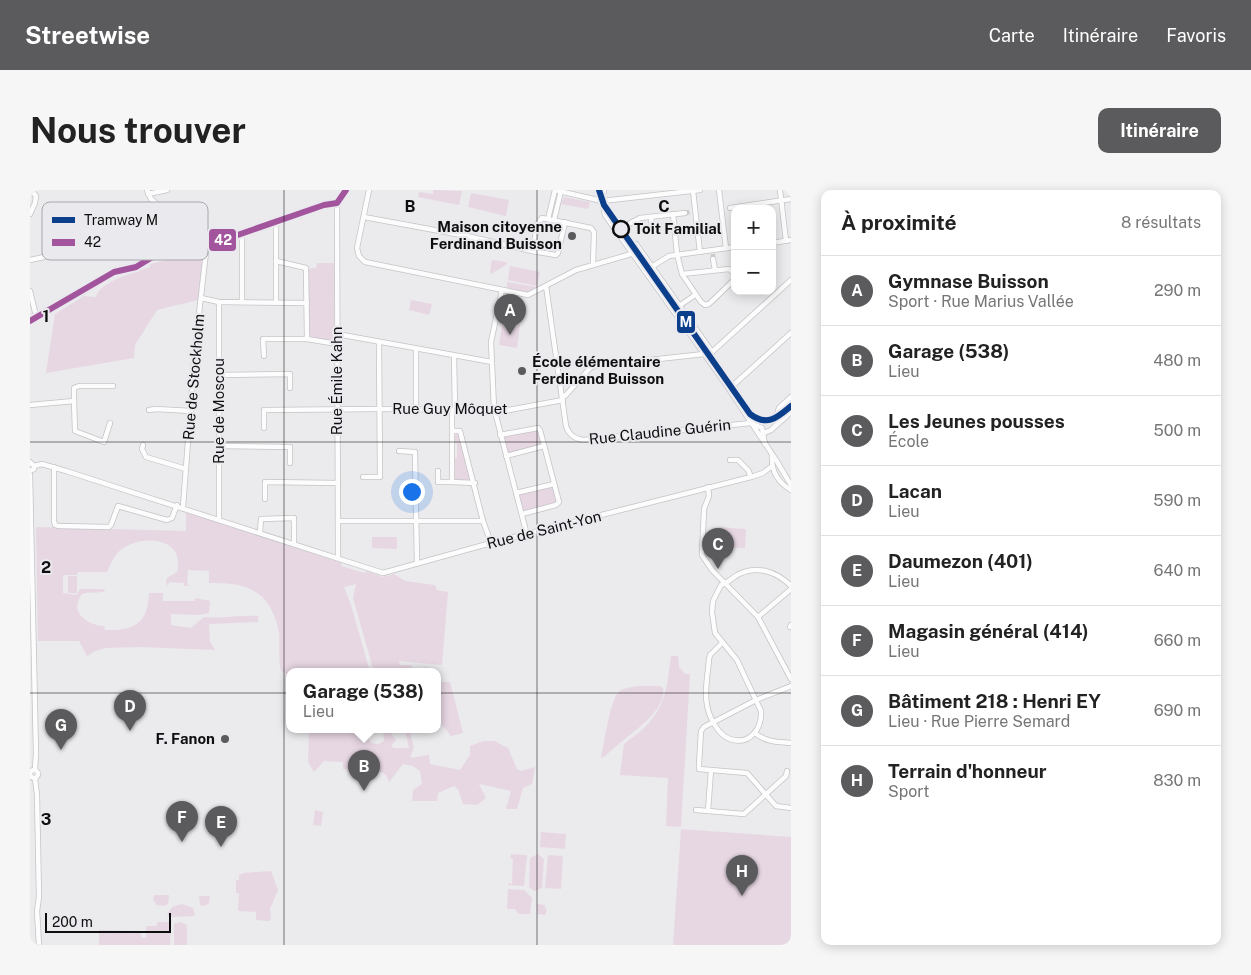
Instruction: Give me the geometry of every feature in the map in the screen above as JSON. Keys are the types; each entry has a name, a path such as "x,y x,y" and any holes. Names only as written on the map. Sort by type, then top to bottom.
{"street":[{"path":"30,214 36,196 32,190"},
{"path":"155,202 147,192 167,190"},
{"path":"208,246 324,205 337,203 346,190"},
{"path":"369,190 357,248 359,256 365,262 528,295 576,270 631,254"},
{"path":"548,219 555,190 602,201 675,191 700,190"},
{"path":"604,190 602,201 605,215 729,389 780,468 790,479 791,485"},
{"path":"719,190 726,208 726,248"},
{"path":"776,242 789,240 780,190"},
{"path":"554,220 561,191"},
{"path":"693,191 690,212 700,252"},
{"path":"759,205 791,200"},
{"name":"Rue Émile Kahn","path":"337,203 338,558"},
{"path":"726,208 731,208"},
{"path":"627,225 636,219 690,212"},
{"path":"674,214 677,254 682,274 701,302 704,305 708,304 731,283"},
{"path":"364,217 556,255 565,222"},
{"path":"651,217 652,228"},
{"path":"532,251 540,219 565,222 594,229 593,265"},
{"path":"276,222 276,302"},
{"path":"242,233 242,302"},
{"path":"636,244 712,352"},
{"path":"645,271 669,256 700,252 713,254 731,247"},
{"path":"713,254 715,270"},
{"path":"30,290 31,322 114,272 136,267 147,260"},
{"name":"Rue de Stockholm","path":"183,507 195,348 205,260"},
{"path":"276,261 306,268 307,339"},
{"path":"682,274 731,270"},
{"path":"562,398 590,368 596,366 712,352 791,280"},
{"name":"Rue Claudine Guérin","path":"546,286 567,430 575,438 584,440 751,423"},
{"path":"502,290 492,342 495,412 527,534"},
{"path":"679,306 695,294"},
{"path":"201,298 219,302 307,303"},
{"name":"Rue de Moscou","path":"219,302 219,519"},
{"path":"729,389 791,333"},
{"path":"337,334 492,362"},
{"path":"264,356 264,339 307,339 337,344"},
{"path":"363,477 380,477 379,342"},
{"path":"416,349 416,409"},
{"path":"452,482 454,356"},
{"path":"219,375 290,374 290,388"},
{"path":"110,423 104,442 77,433 75,431 74,388 79,386 113,386"},
{"path":"784,418 778,411 779,408 791,397"},
{"name":"Rue Guy Môquet","path":"264,428 264,410 416,409 506,412 562,398"},
{"path":"30,405 74,401"},
{"path":"148,410 191,411"},
{"path":"758,433 764,434 771,430 791,412"},
{"path":"751,423 762,428 775,426"},
{"path":"500,435 538,428 540,430 559,502 556,505 522,514"},
{"path":"758,433 762,428"},
{"path":"762,428 765,444"},
{"path":"452,431 460,431 475,483 483,521 491,543"},
{"path":"143,445 142,449 146,457 186,469"},
{"path":"219,446 290,447 290,464"},
{"path":"506,456 544,446"},
{"path":"400,451 415,452 417,564"},
{"path":"772,454 772,466 775,474 780,482 791,490"},
{"path":"730,460 738,460 751,476"},
{"path":"30,471 34,469 32,464 42,464 183,507"},
{"path":"772,466 780,468"},
{"name":"Rue de Saint-Yon","path":"763,473 772,466"},
{"path":"54,467 55,524 109,527 118,506 167,520 172,518 178,505"},
{"path":"775,474 780,468"},
{"path":"438,471 438,482 475,483"},
{"name":"Rue de Saint-Yon","path":"183,507 383,573 751,476 763,473 775,474"},
{"path":"30,475 32,672 36,754 32,774 37,795 35,852 39,897 35,926 39,945"},
{"path":"780,482 790,479"},
{"path":"264,499 265,482 338,483"},
{"path":"516,493 554,484"},
{"path":"708,487 709,496 704,509 702,531 701,549 704,559 758,618 791,680"},
{"path":"260,532 261,519 294,518 294,544"},
{"path":"338,521 483,521"},
{"path":"722,643 710,655 707,703 719,731 730,739 747,739 755,733 762,720 756,700 737,660 716,633 712,612 716,593 721,585 743,572 763,570 783,578 790,589 791,599"},
{"path":"758,618 790,589"},
{"path":"791,692 791,686 756,700 704,727 701,731 699,769 747,773 776,806 791,808"},
{"path":"755,733 768,741 791,742"},
{"path":"708,811 711,770"},
{"path":"696,810 744,814 786,776 787,771"},
{"path":"31,908 37,911"}],"shaded area":[{"path":"433,190 462,191 459,205 418,197 419,192 433,194"},
{"path":"471,193 509,200 506,216 468,207"},
{"path":"564,197 590,202 588,209 561,204"},
{"path":"168,260 203,260 198,300 157,310 135,345 134,358 46,373 55,314 84,296 96,297 104,286 150,267 150,264"},
{"path":"492,260 506,262 507,264 491,274"},
{"path":"317,263 334,263 334,341 308,336 308,269 316,268"},
{"path":"510,266 540,272 537,286 508,280"},
{"path":"654,271 676,303 672,306 650,274"},
{"path":"507,282 537,287 527,292 507,288"},
{"path":"411,300 432,304 429,315 409,310"},
{"path":"503,320 520,324 517,348 499,345"},
{"path":"687,320 703,343 700,346 683,322"},
{"path":"737,392 754,414 749,417 733,394"},
{"path":"776,411 779,413 778,419 768,424 760,423 750,417 755,414 767,418"},
{"path":"537,429 542,445 508,454 503,436"},
{"path":"455,435 460,435 471,480 454,479 454,459 457,458 457,443 454,443"},
{"path":"554,486 557,503 523,511 519,494"},
{"path":"186,512 342,563 341,566 364,573 367,571 383,577 394,574 405,581 435,585 437,590 448,592 442,665 399,661 400,665 411,665 412,668 373,668 353,598 356,584 344,587 369,668 286,668 286,674 281,671 278,626 270,607 264,599 244,586 209,583 209,571 188,570 187,585 190,586 184,586 184,583 169,582 168,586 166,583 167,578 177,572 178,560 175,552 169,545 151,540 130,544 119,551 107,572 78,572 77,575 64,575 63,593 77,595 80,589 104,589 105,591 82,594 77,607 82,617 92,624 105,626 104,630 131,627 142,619 146,612 149,593 163,593 163,601 195,601 195,598 210,601 209,613 198,615 171,614 171,625 191,628 204,617 258,616 258,622 209,624 210,642 215,650 139,647 106,648 95,651 87,656 79,641 38,641 36,527 186,531"},
{"path":"718,527 746,529 745,548 717,547"},
{"path":"372,537 397,537 397,549 372,548"},
{"path":"68,576 77,576 77,593 68,593"},
{"path":"671,656 678,656 679,667 685,674 690,674 681,827 666,826 668,778 620,775 624,744 646,726 662,702 667,685"},
{"path":"441,682 450,682 463,733 451,736 441,725"},
{"path":"660,686 663,688 661,703 644,723 601,758 610,712 616,695 630,687"},
{"path":"309,733 366,733 371,743 378,744 384,741 383,733 391,733 396,740 391,746 394,748 409,748 406,733 410,733 414,747 410,758 429,755 430,764 460,770 470,755 470,746 483,741 494,741 508,748 517,769 521,771 535,767 532,784 523,788 517,809 506,809 511,791 479,784 486,798 477,805 463,804 458,789 454,786 438,793 437,801 412,801 413,790 422,784 420,771 413,766 403,764 389,782 386,775 381,772 343,769 343,762 324,761 313,771 308,762"},
{"path":"315,810 323,812 321,826 313,825"},
{"path":"681,829 791,837 791,945 673,945"},
{"path":"541,832 566,834 565,849 540,847"},
{"path":"511,854 527,855 524,886 508,885 508,883 512,884 513,859 510,858"},
{"path":"538,854 544,859 542,888 534,891 529,887 530,858"},
{"path":"548,855 563,856 561,889 545,888"},
{"path":"271,871 278,890 270,909 271,919 269,921 256,920 256,912 238,911 239,893 236,893 236,880 239,880 239,875"},
{"path":"508,889 524,890 532,898 530,914 519,914 515,909 507,909"},
{"path":"154,895 169,895 168,904 164,906 157,905 153,900"},
{"path":"199,896 210,896 209,903 205,906 200,905"},
{"path":"182,904 193,908 195,916 170,917 167,915 172,907"},
{"path":"537,904 545,905 547,909 545,915 537,914"},
{"path":"158,922 169,922 171,924 170,945 99,945 99,930 141,931 141,937 146,938 146,926 156,926"},
{"path":"180,922 187,925 187,945 174,945 174,924"}],"tunnel":[{"path":"685,213 690,212"},
{"path":"713,254 713,259"}],"tram line":[{"name":"M","path":"599,190 604,205 750,414 756,418 767,420 776,417 791,406"}],"transit line":[{"name":"42","path":"208,245 324,205 337,203 346,190"},
{"name":"42","path":"30,321 114,272 136,267 147,260"}],"place":[{"name":"Toit Familial","path":"621,229"},
{"name":"Maison citoyenne Ferdinand Buisson","path":"572,236"},
{"name":"Gymnase Buisson","path":"510,335"},
{"name":"École élémentaire Ferdinand Buisson","path":"522,371"},
{"name":"Les Jeunes pousses","path":"718,569"},
{"name":"Lacan","path":"130,731"},
{"name":"F. Fanon","path":"225,739"},
{"name":"Bâtiment 218 : Henri EY","path":"61,750"},
{"name":"Garage (538)","path":"364,791"},
{"name":"Magasin général (414)","path":"182,842"},
{"name":"Daumezon (401)","path":"221,847"},
{"name":"Terrain d'honneur","path":"742,896"}]}
